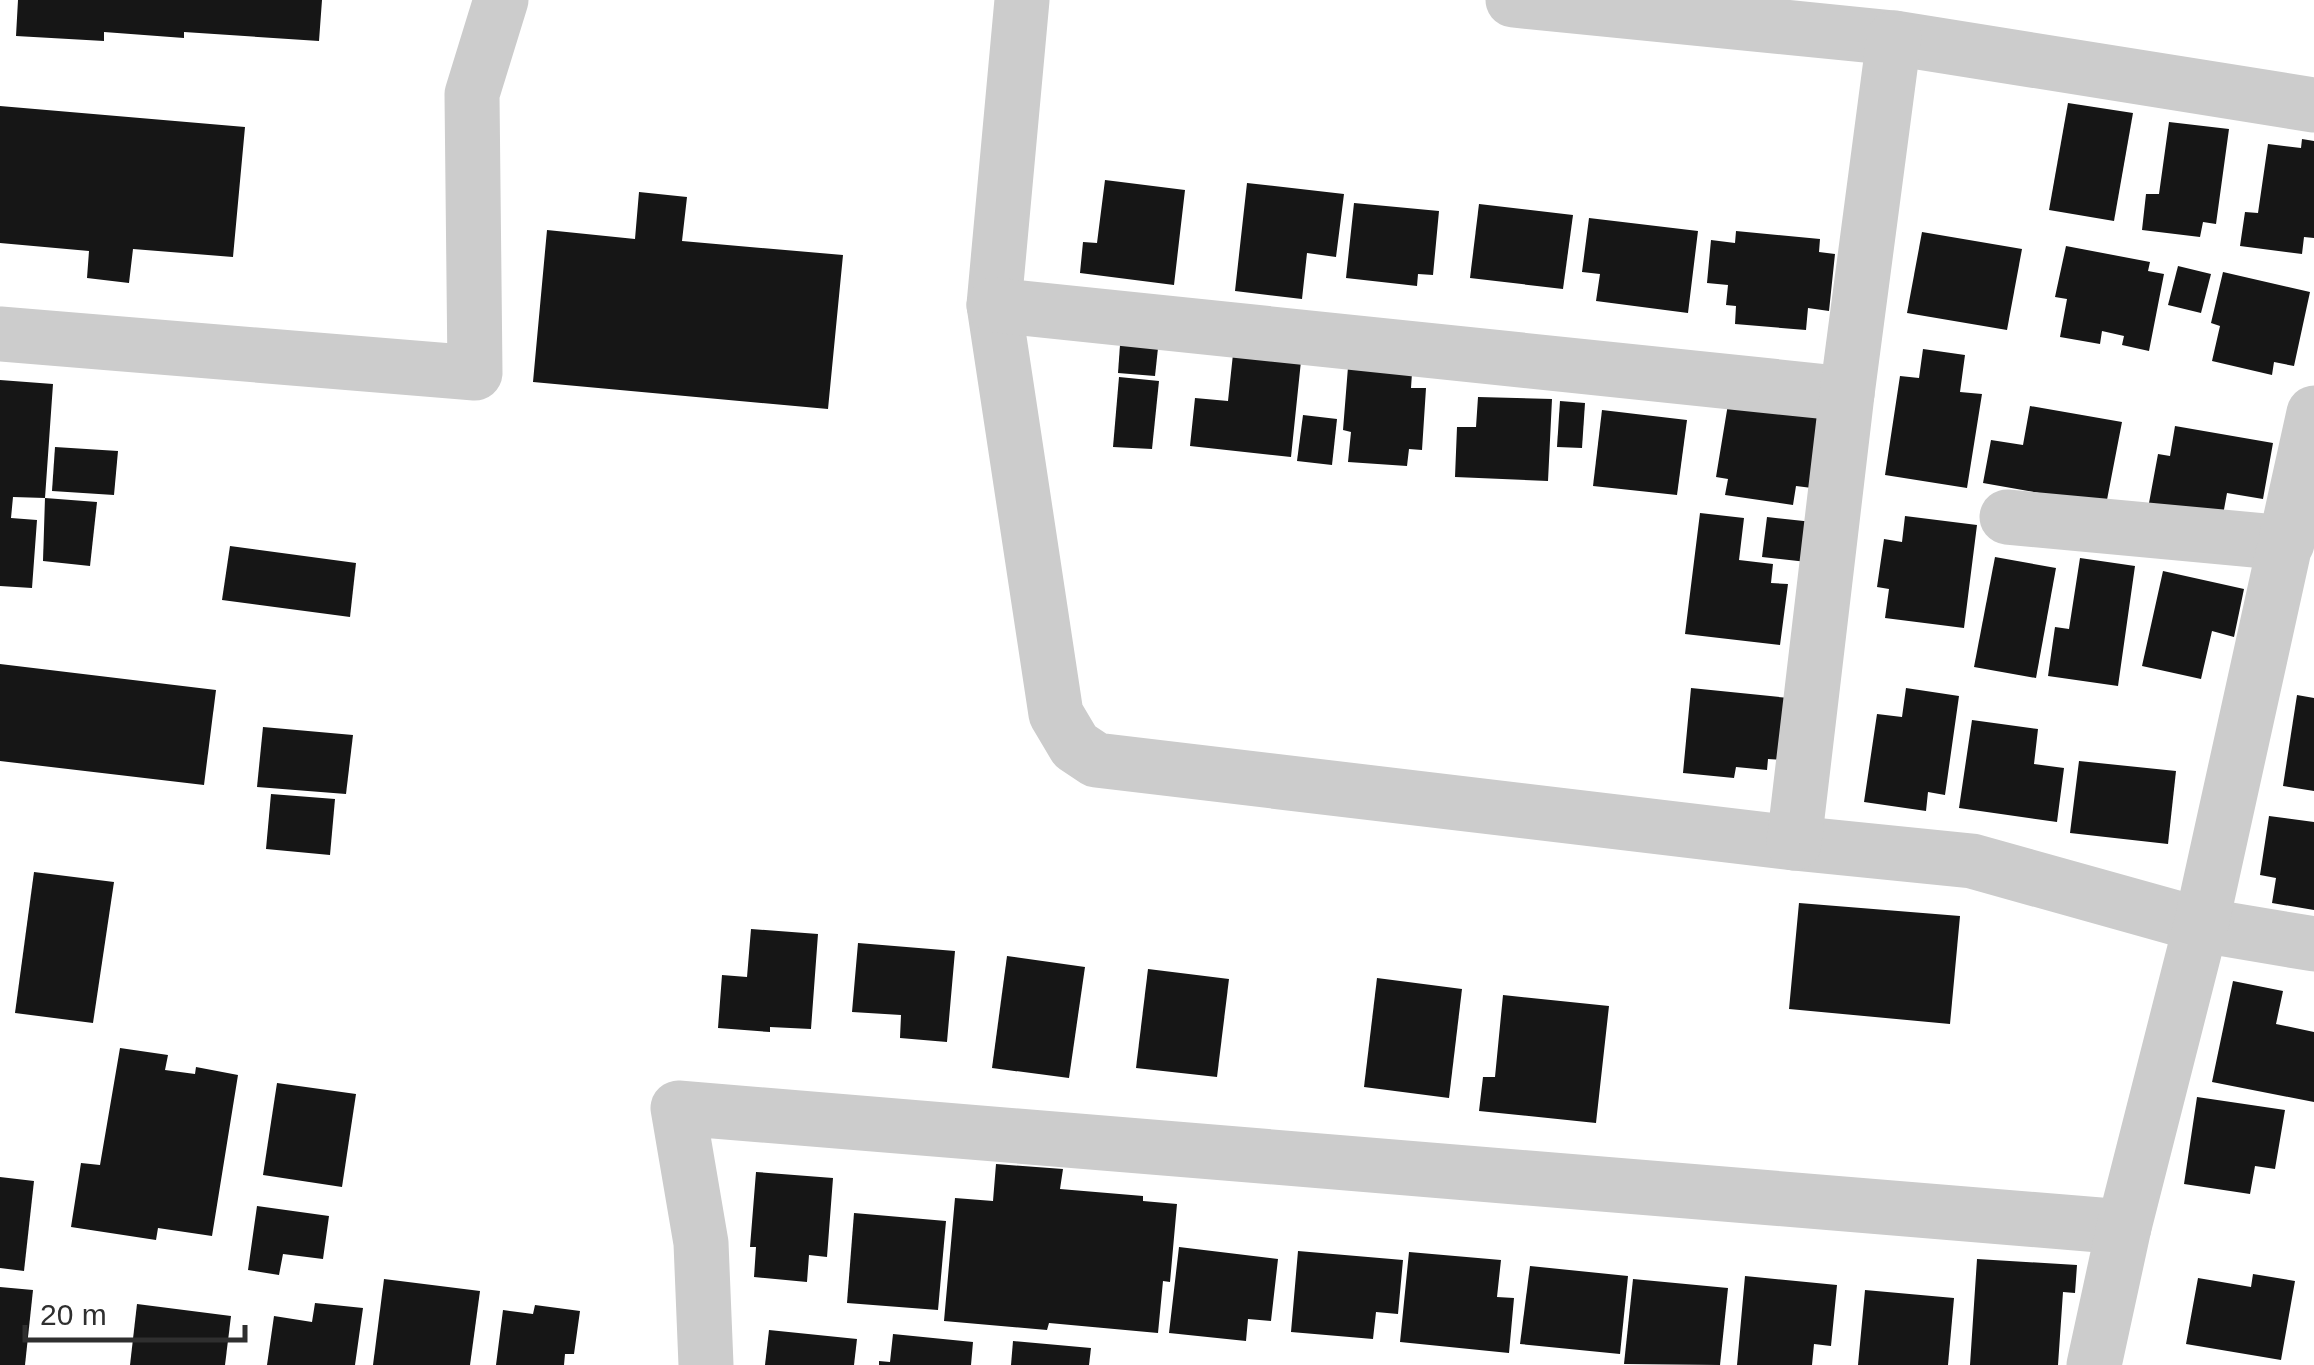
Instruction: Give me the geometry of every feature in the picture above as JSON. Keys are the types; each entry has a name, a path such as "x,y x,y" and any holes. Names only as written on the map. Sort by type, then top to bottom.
{"street":[{"path":"0,334 475,373 472,94 501,0"},
{"path":"1022,0 994,306 1056,714 1074,746 1096,760 1794,844 1972,861 2201,924 2314,944"},
{"path":"1513,0 1894,38 2314,104"},
{"path":"1794,844 1846,394 1894,38"},
{"path":"994,306 1846,394"},
{"path":"2094,1365 2124,1227 2201,924 2292,620 2287,543 2314,413"},
{"path":"2006,517 2287,543"},
{"path":"706,1365 700,1243 678,1108 2124,1227"}],"building":[{"path":"18,0 322,0 319,41 184,32 184,38 104,32 104,41 16,36"},
{"path":"2068,103 2133,113 2114,221 2049,210"},
{"path":"0,106 245,127 233,257 133,249 129,283 87,278 89,251 0,243"},
{"path":"2169,122 2229,129 2216,224 2203,222 2200,237 2142,230 2146,194 2159,194"},
{"path":"2302,139 2314,141 2314,238 2304,237 2302,254 2240,246 2245,212 2258,213 2268,144 2301,148"},
{"path":"1105,180 1185,190 1174,285 1080,273 1083,242 1097,243"},
{"path":"1247,183 1344,194 1336,257 1307,253 1302,299 1235,291"},
{"path":"639,192 687,197 682,241 843,255 828,409 533,382 547,230 635,239"},
{"path":"1354,203 1439,211 1433,275 1418,274 1417,286 1346,278"},
{"path":"1479,204 1573,215 1563,289 1470,278"},
{"path":"1589,218 1698,231 1688,313 1596,301 1600,274 1582,272"},
{"path":"1736,231 1820,239 1819,252 1835,254 1829,311 1808,308 1806,330 1735,324 1736,306 1726,305 1728,285 1707,283 1711,240 1735,243"},
{"path":"1922,232 2022,249 2007,330 1907,313"},
{"path":"2066,246 2150,262 2148,271 2164,274 2149,351 2122,345 2124,336 2102,331 2100,344 2060,337 2067,299 2055,297"},
{"path":"2178,266 2211,274 2201,313 2168,305"},
{"path":"2223,272 2310,292 2294,366 2274,362 2272,375 2212,361 2220,326 2211,323"},
{"path":"1120,345 1158,348 1155,376 1118,373"},
{"path":"1923,349 1965,355 1960,392 1982,394 1967,488 1885,475 1900,376 1919,378"},
{"path":"1233,354 1301,361 1291,457 1190,446 1195,398 1228,401"},
{"path":"1348,367 1412,373 1411,388 1426,388 1422,450 1409,449 1407,466 1348,462 1351,432 1343,430"},
{"path":"1119,377 1159,381 1152,449 1113,447"},
{"path":"0,380 53,384 45,498 13,497 11,518 37,520 32,588 0,586"},
{"path":"1478,397 1552,399 1548,481 1455,477 1457,427 1476,427"},
{"path":"1560,401 1585,403 1582,448 1557,447"},
{"path":"1728,404 1824,418 1812,488 1796,486 1793,505 1725,495 1728,479 1716,477"},
{"path":"2030,406 2122,422 2106,505 1983,483 1991,440 2023,445"},
{"path":"1602,410 1687,420 1677,495 1593,486"},
{"path":"1303,415 1337,419 1332,465 1297,461"},
{"path":"2175,426 2273,443 2263,499 2227,493 2223,515 2149,503 2158,454 2170,456"},
{"path":"55,447 118,451 114,495 52,491"},
{"path":"45,498 97,502 90,566 43,561"},
{"path":"1700,513 1744,518 1739,560 1773,564 1771,583 1788,584 1780,645 1685,634"},
{"path":"1905,516 1977,525 1964,628 1885,618 1889,589 1877,587 1884,539 1902,542"},
{"path":"1767,517 1813,522 1807,562 1762,557"},
{"path":"230,546 356,563 350,617 222,600"},
{"path":"1995,557 2056,568 2036,678 1974,667"},
{"path":"2080,558 2135,566 2118,686 2048,676 2055,627 2069,629"},
{"path":"2163,571 2244,589 2234,637 2212,631 2201,679 2142,666"},
{"path":"0,664 216,690 204,785 0,761"},
{"path":"1691,688 1789,698 1783,760 1768,759 1767,770 1736,767 1734,778 1683,773"},
{"path":"1906,688 1959,696 1945,795 1928,792 1926,811 1864,802 1877,714 1902,717"},
{"path":"2297,695 2314,698 2314,791 2283,786"},
{"path":"1972,720 2038,729 2034,764 2064,768 2057,822 1959,808"},
{"path":"263,727 353,735 346,794 257,787"},
{"path":"2079,761 2176,771 2168,844 2070,833"},
{"path":"271,794 335,799 330,855 266,849"},
{"path":"2269,816 2314,822 2314,910 2272,903 2276,878 2260,875"},
{"path":"34,872 114,882 93,1023 15,1013"},
{"path":"1799,903 1960,916 1950,1024 1789,1009"},
{"path":"751,929 818,934 811,1029 770,1027 770,1032 718,1028 722,975 747,977"},
{"path":"858,943 955,951 947,1042 900,1038 901,1015 852,1012"},
{"path":"1007,956 1085,967 1069,1078 992,1068"},
{"path":"1148,969 1229,979 1217,1077 1136,1068"},
{"path":"1377,978 1462,989 1449,1098 1364,1087"},
{"path":"2233,981 2283,991 2276,1024 2314,1032 2314,1102 2212,1082"},
{"path":"1503,995 1609,1006 1596,1123 1479,1111 1483,1077 1495,1077"},
{"path":"120,1048 168,1055 165,1070 195,1074 196,1067 238,1075 212,1236 158,1228 156,1240 71,1227 81,1163 100,1165"},
{"path":"277,1083 356,1094 342,1187 263,1175"},
{"path":"2197,1097 2285,1110 2275,1169 2255,1166 2250,1194 2184,1184"},
{"path":"996,1164 1063,1169 1060,1189 1143,1196 1143,1201 1177,1204 1170,1282 1163,1281 1158,1333 1049,1323 1047,1330 944,1321 955,1198 993,1201"},
{"path":"756,1172 833,1178 827,1257 809,1255 807,1282 754,1277 756,1247 750,1247"},
{"path":"0,1177 34,1181 24,1271 0,1268"},
{"path":"257,1206 329,1216 323,1259 283,1254 279,1275 248,1270"},
{"path":"854,1213 946,1221 938,1310 847,1303"},
{"path":"1179,1247 1278,1259 1271,1321 1248,1319 1246,1341 1169,1333"},
{"path":"1298,1251 1403,1260 1398,1314 1376,1312 1373,1339 1291,1332"},
{"path":"1409,1252 1501,1260 1497,1297 1514,1298 1509,1353 1400,1342"},
{"path":"1977,1259 2077,1265 2075,1293 2063,1292 2058,1365 1970,1365"},
{"path":"1530,1266 1628,1276 1620,1354 1520,1344"},
{"path":"2253,1274 2295,1281 2281,1360 2186,1344 2198,1278 2251,1287"},
{"path":"1745,1276 1837,1285 1831,1346 1814,1344 1812,1365 1737,1365"},
{"path":"384,1279 480,1291 470,1365 373,1365"},
{"path":"1633,1279 1728,1288 1720,1365 1624,1364"},
{"path":"0,1287 33,1290 25,1365 0,1365"},
{"path":"1865,1290 1954,1298 1948,1365 1858,1365"},
{"path":"315,1303 363,1308 355,1365 267,1365 274,1316 312,1322"},
{"path":"137,1304 231,1316 225,1365 130,1365"},
{"path":"535,1305 580,1311 574,1354 565,1354 564,1365 496,1365 503,1310 533,1314"},
{"path":"769,1330 857,1339 854,1365 765,1365"},
{"path":"893,1334 973,1342 971,1365 879,1365 879,1361 890,1362"},
{"path":"1013,1341 1091,1348 1089,1365 1011,1365"}]}
